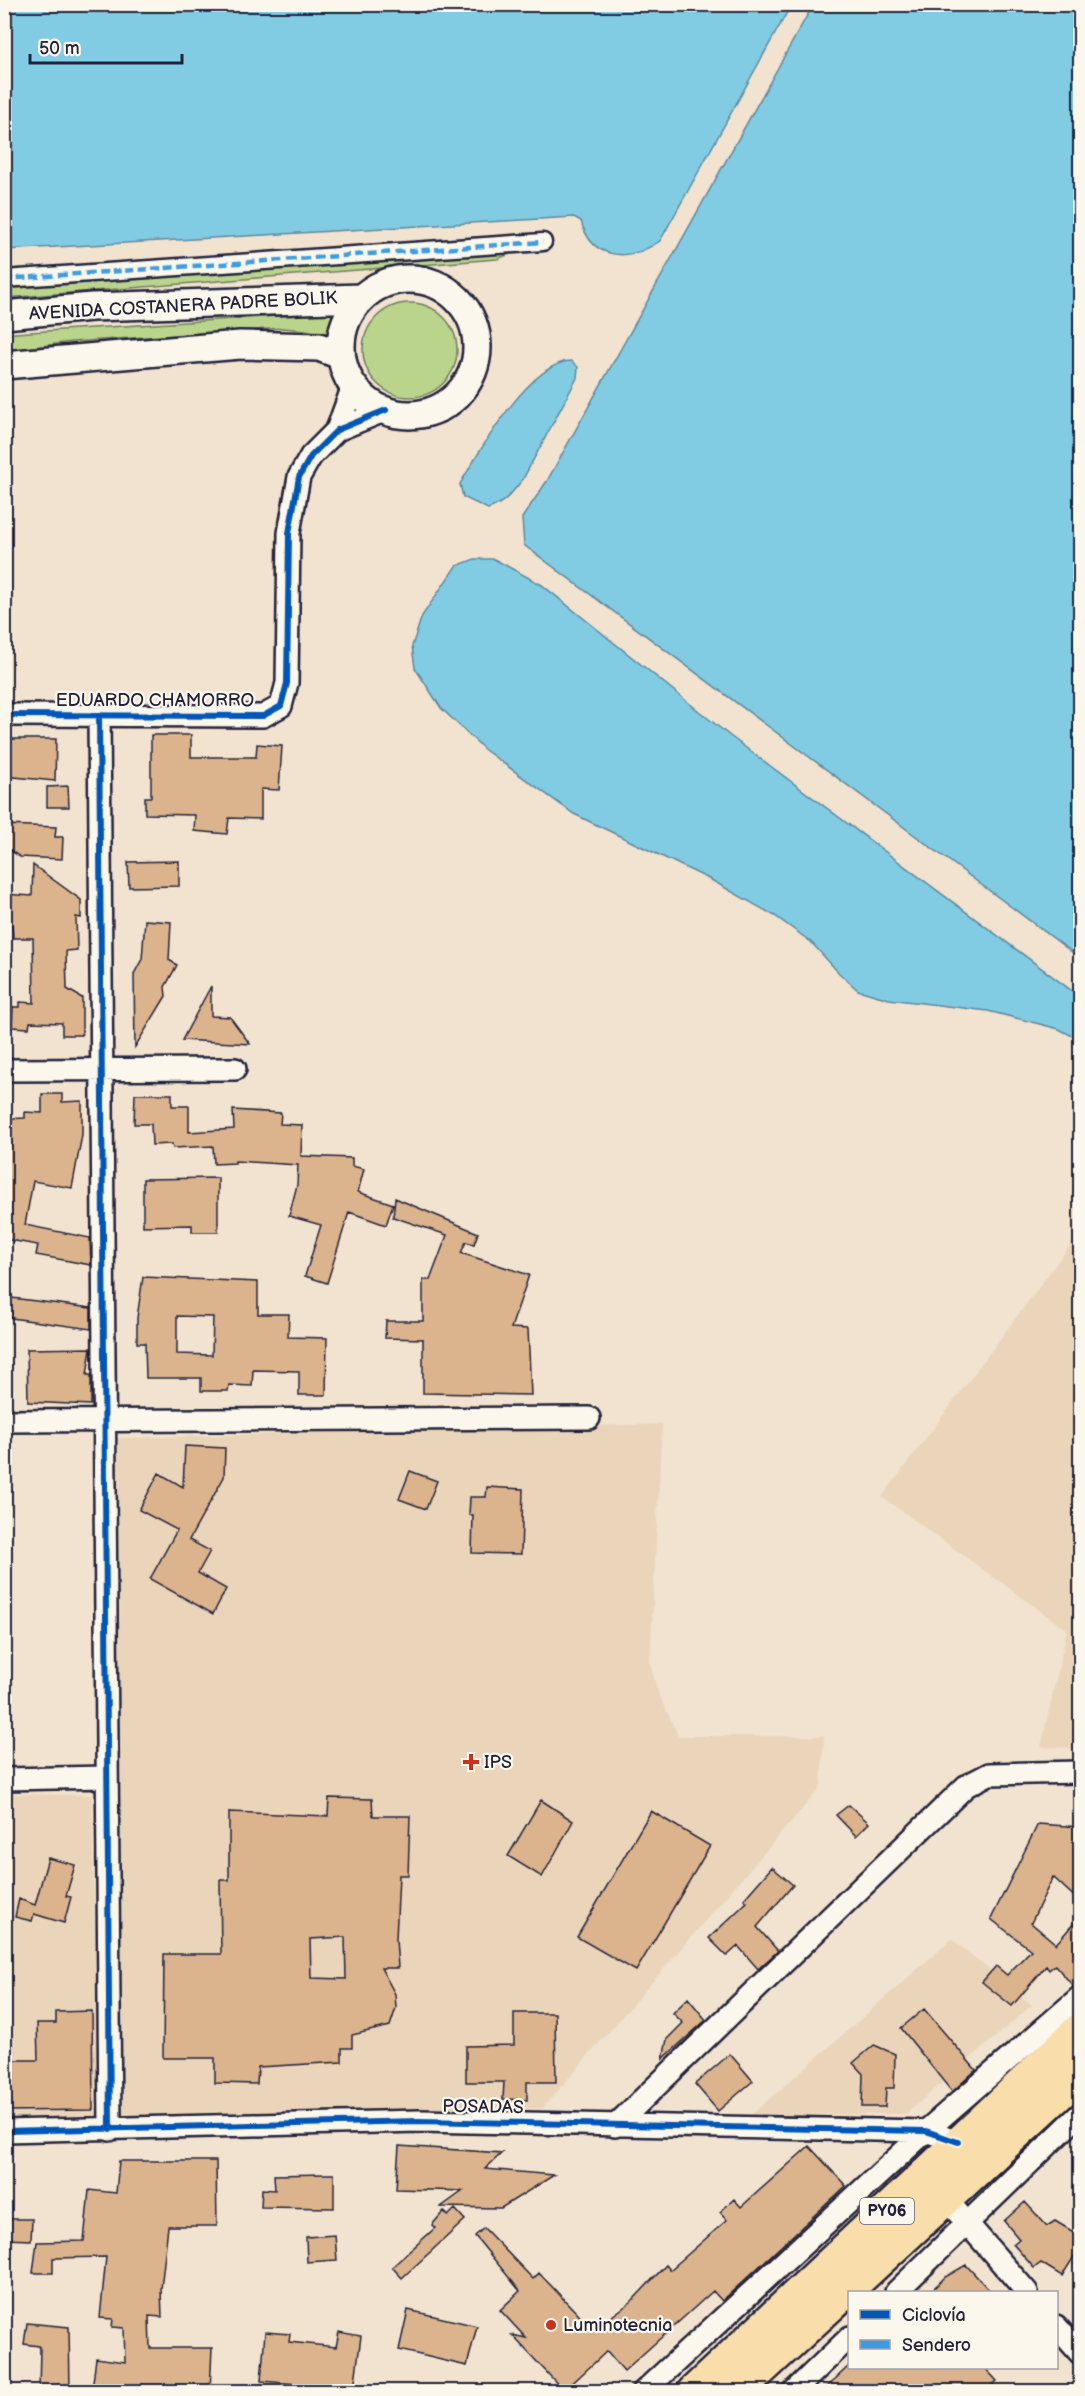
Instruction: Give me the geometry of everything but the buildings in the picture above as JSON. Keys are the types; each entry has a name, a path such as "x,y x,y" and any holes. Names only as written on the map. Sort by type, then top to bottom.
{"highway":[{"name":"PY06","path":"694,2391 958,2142 1067,2032"},
{"name":"PY06","path":"736,2391 1080,2074"}],"street":[{"path":"4,279 543,242"},
{"name":"AVENIDA COSTANERA PADRE BOLIK","path":"399,280 433,283 455,296 471,316 478,341 476,366 464,388 445,406 421,414 395,414 371,404 353,386 340,355 343,328 350,312 362,298 383,284 399,280"},
{"name":"AVENIDA COSTANERA PADRE BOLIK","path":"4,315 92,307 362,298"},
{"path":"4,365 240,345 320,347 340,355"},
{"name":"EDUARDO CHAMORRO","path":"337,430 353,386"},
{"name":"EDUARDO CHAMORRO","path":"4,715 263,716 281,706 287,683 289,533 293,500 299,477 311,456 337,430 386,410"},
{"path":"99,715 110,2130"},
{"path":"4,1070 235,1069"},
{"path":"4,1421 105,1418 589,1418"},
{"path":"615,2126 966,1786 989,1774 1080,1772"},
{"path":"4,1779 107,1777"},
{"path":"643,2391 926,2131 1067,2032 1080,1997"},
{"path":"898,2291 1080,2114"},
{"name":"POSADAS","path":"4,2131 419,2121 926,2131 958,2142"},
{"path":"946,2199 1026,2291"},
{"path":"1058,2328 1080,2353"},
{"path":"793,2391 848,2338"}],"shaded area":[{"path":"1080,1232 1080,1748 1041,1747 1067,1630 882,1497"},
{"name":"IPS","path":"662,1424 650,1663 658,1692 678,1736 824,1736 821,1787 543,2108 123,2117 118,1438"},
{"path":"4,1794 92,1795 98,2118 5,2119"},
{"path":"952,1939 1032,2005 906,2114 751,2115"}],"green space":[{"path":"518,247 510,254 497,259 5,298 5,281"},
{"path":"410,303 428,307 443,317 453,332 457,350 453,368 443,383 428,393 410,397 392,393 377,383 367,368 363,350 367,332 377,317 392,307"},
{"path":"339,312 328,336 306,330 283,328 71,342 5,351 5,335 15,333"}],"water":[{"path":"5,4 791,5 660,241 636,252 613,254 594,244 586,234 581,221 574,217 5,250"},
{"path":"813,5 1080,5 1080,958 524,545 522,518 547,481"},
{"path":"571,361 578,367 577,378 523,479 512,493 504,501 488,509 463,497 460,484 493,430 523,391 555,365"},
{"path":"475,559 494,559 542,585 730,736 1080,997 1080,1040 1059,1029 988,1011 889,999 858,990 811,942 775,916 713,881 574,814 485,750 441,708 415,668 412,646 422,616 456,566"}],"marked path":[{"path":"4,279 543,242"}],"cycle path":[{"path":"4,715 263,716 281,706 287,683 289,533 299,477 311,456 337,430 386,410"},
{"path":"99,715 110,2130"},
{"path":"4,2131 419,2121 926,2131 958,2142"}],"place":[{"name":"IPS","path":"471,1762"},
{"name":"Luminotecnia","path":"551,2325"}]}
